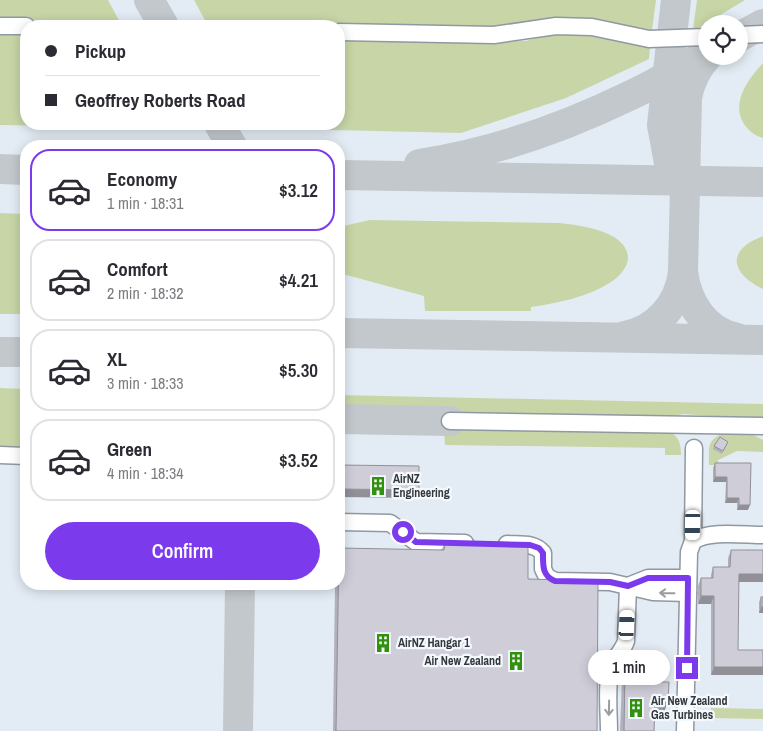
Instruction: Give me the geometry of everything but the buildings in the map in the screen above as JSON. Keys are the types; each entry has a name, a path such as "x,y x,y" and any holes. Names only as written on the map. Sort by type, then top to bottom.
{"street":[{"path":"0,26 20,26"},
{"path":"345,32 494,35 556,26 592,27 650,38 698,37"},
{"path":"748,35 763,34"},
{"path":"450,421 763,426"},
{"path":"686,731 688,586 689,552 693,541 694,448"},
{"path":"0,455 20,456"},
{"path":"345,522 390,522 416,542 530,545 539,548 543,553 543,569 547,577 555,581 610,582 653,592 688,586"},
{"path":"693,541 699,537 710,535 763,535"},
{"path":"609,731 609,676 611,668 626,641 628,586"}],"shaded area":[{"path":"0,0 763,0 763,731 0,731"}],"green space":[{"path":"0,0 108,0 119,20 20,20 0,20"},
{"path":"194,0 656,0 652,30 586,18 546,19 515,26 492,27 345,25 345,20 205,20"},
{"path":"697,0 745,0 720,15 698,15 698,28 693,29"},
{"path":"552,33 610,37 650,47 649,59 566,98 461,133 334,130 345,130 345,38 526,41"},
{"path":"0,35 20,35 20,125 0,125"},
{"path":"763,63 763,138 755,135 746,127 740,116 739,108 740,99 747,83"},
{"path":"0,213 20,214 20,314 0,314"},
{"path":"370,220 559,223 590,228 611,236 620,241 626,249 628,261 620,275 593,292 552,304 531,307 531,311 425,311 424,296 345,275 345,226"},
{"path":"763,236 763,289 744,276 737,262 738,255 743,248"},
{"path":"0,388 20,389 20,450 0,449"},
{"path":"345,395 763,404 763,420 684,414 663,417 345,413"},
{"path":"444,428 669,431 679,441 681,455 665,455 665,448 445,445"},
{"path":"727,430 748,432 763,440 763,452 737,451 718,460 719,465 709,465 709,447 711,443 716,437"},
{"path":"711,708 763,709 763,719 709,718 708,715"}],"taxiway":[{"path":"149,0 161,20"},
{"path":"672,179 662,125 676,0"},
{"path":"748,32 763,24"},
{"path":"419,164 500,146 553,129 604,108 659,81 698,59"},
{"path":"625,336 637,333 656,322 671,305 681,284 683,272 687,98 690,86 700,65"},
{"path":"223,130 228,140"},
{"path":"0,169 20,170"},
{"path":"345,175 763,182"},
{"path":"683,272 693,305 700,314 716,329 737,338"},
{"path":"345,333 763,340"},
{"path":"0,352 20,352"},
{"path":"345,419 450,421"},
{"path":"238,731 240,590"}],"place":[{"name":"AirNZ Engineering","path":"378,486"},
{"name":"AirNZ Hangar 1","path":"383,643"},
{"name":"Air New Zealand","path":"516,661"},
{"name":"Air New Zealand Gas Turbines","path":"636,708"}],"route":[{"path":"403,532 416,542 530,545 539,548 543,553 543,569 547,577 555,581 615,582 628,586 648,578 688,578 687,668"}]}
